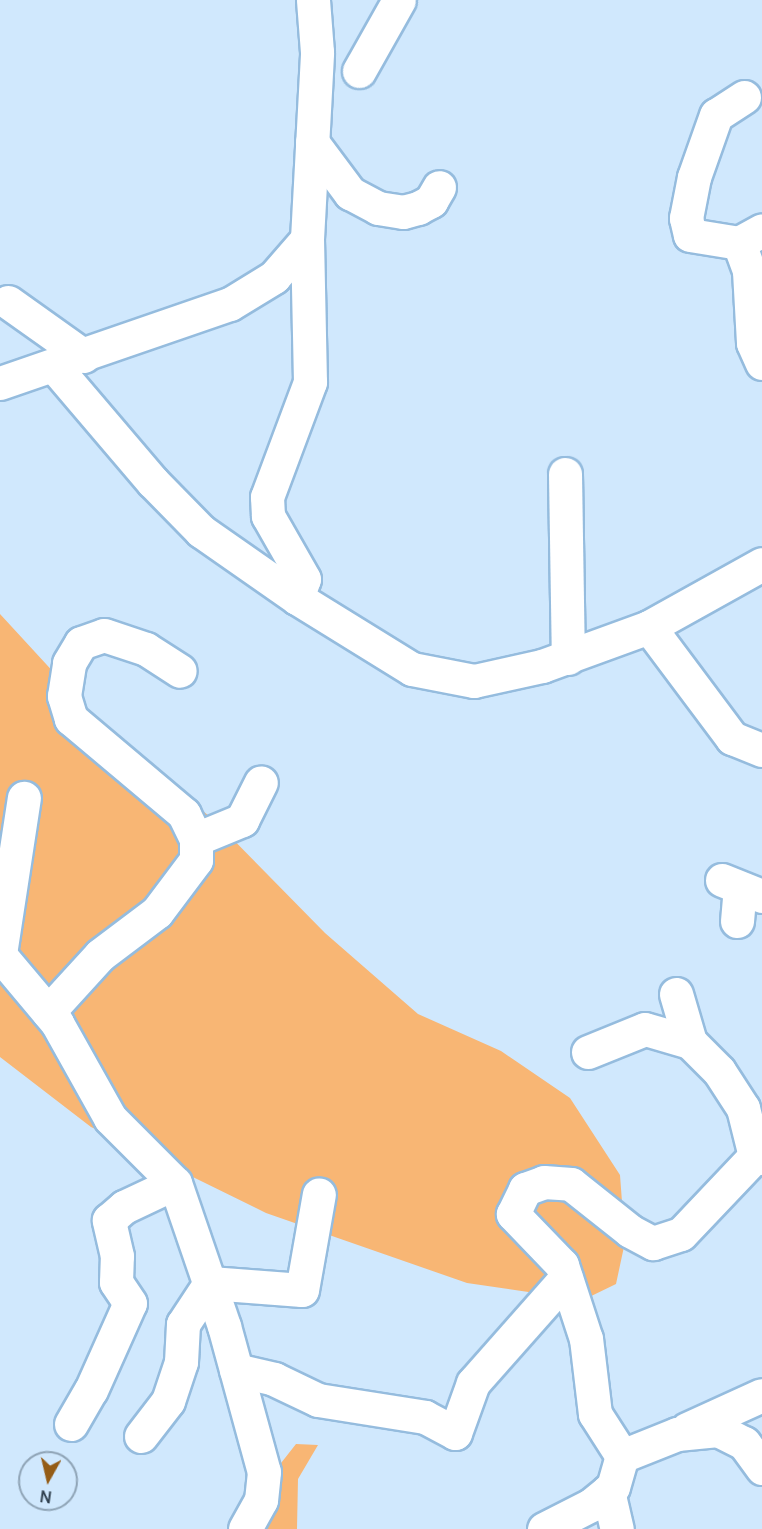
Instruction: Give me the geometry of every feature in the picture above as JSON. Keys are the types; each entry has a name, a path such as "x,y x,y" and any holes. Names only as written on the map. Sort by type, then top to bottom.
{"street":[{"path":"297,597 304,579 268,516 267,497 310,382 307,239 315,86 313,0"},
{"path":"315,86 367,69 399,0"},
{"path":"728,98 716,115 694,177 673,216 690,236 750,237 749,271 753,343 762,363"},
{"path":"312,142 350,194 378,208 403,212 418,208 431,201 439,187"},
{"path":"0,383 70,361 231,304 274,277 307,239"},
{"path":"8,302 70,361 153,482 201,531 297,597 412,669 442,677 474,681 568,658 649,627 762,564"},
{"path":"565,474 568,658"},
{"path":"649,627 732,738 762,750"},
{"path":"48,1012 100,955 157,912 196,860 196,839 184,814 71,719 64,696 69,663 81,643 104,635 146,649 180,671"},
{"path":"196,839 242,820 261,782"},
{"path":"24,798 0,955 48,1012 111,1118 175,1183 210,1283 264,1472 261,1500 245,1529"},
{"path":"737,921 741,888"},
{"path":"544,1529 591,1505 613,1487 622,1456 595,1414 586,1339 562,1265 513,1214 525,1190 544,1182 571,1184 630,1230 652,1243 681,1234 758,1157 743,1108 719,1071 690,1042 676,994"},
{"path":"588,1052 645,1029 690,1042"},
{"path":"71,1424 91,1390 130,1303 116,1282 117,1256 109,1220 124,1207 175,1183"},
{"path":"210,1283 302,1290 320,1194"},
{"path":"236,1370 274,1379 318,1400 425,1417 455,1433 473,1383 566,1278"},
{"path":"141,1436 168,1401 181,1362 183,1324 210,1283"},
{"path":"622,1456 677,1434 762,1395"},
{"path":"677,1434 718,1430 744,1443 762,1468"},
{"path":"608,1491 617,1529"}],"shaded area":[{"path":"0,614 104,727 216,822 325,933 418,1014 501,1051 570,1098 620,1175 625,1242 616,1284 583,1300 467,1283 266,1213 91,1127 0,1057"},
{"path":"296,1444 318,1445 298,1479 297,1529 261,1529 274,1472"}]}
